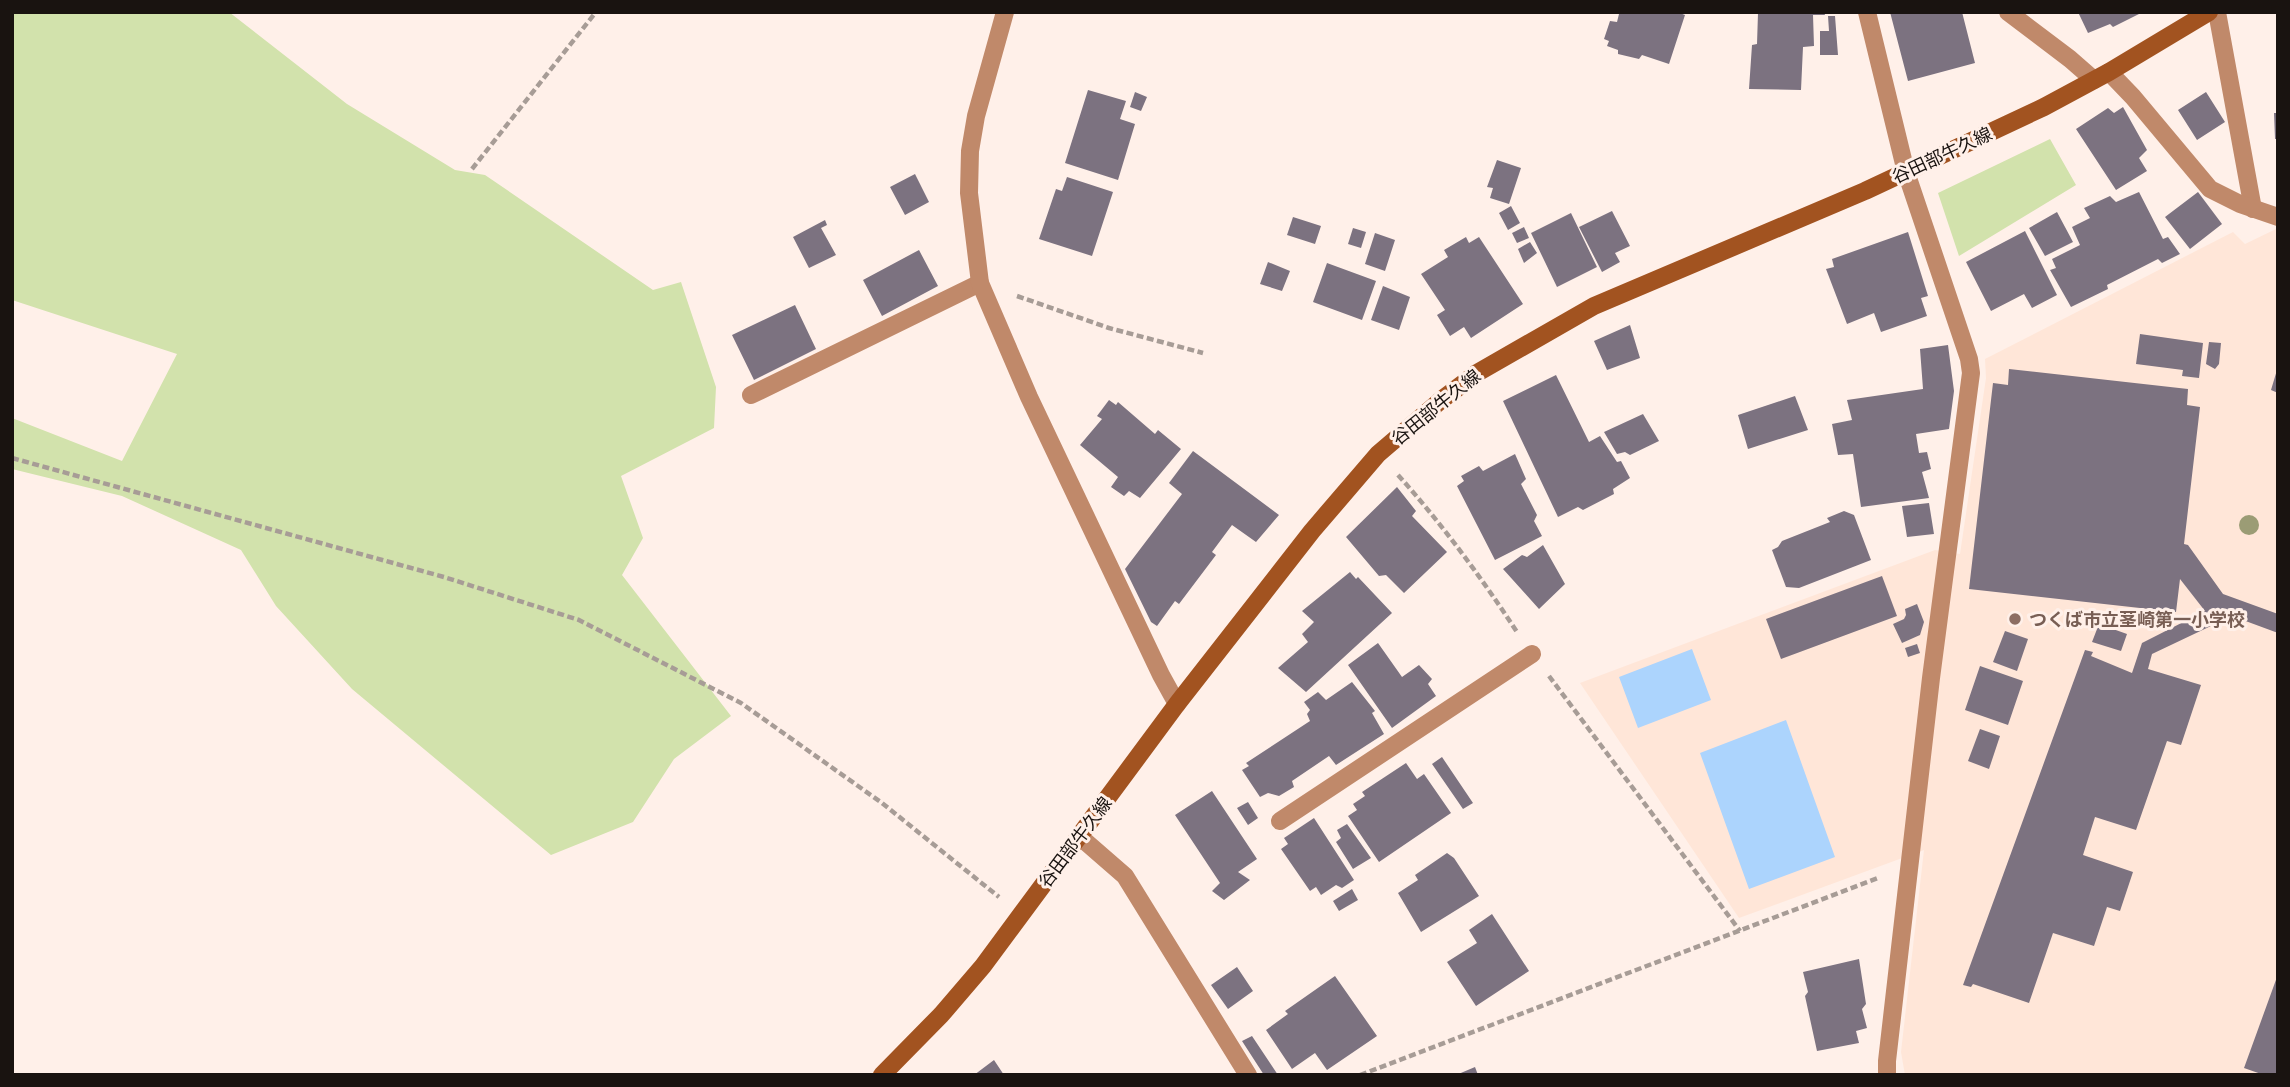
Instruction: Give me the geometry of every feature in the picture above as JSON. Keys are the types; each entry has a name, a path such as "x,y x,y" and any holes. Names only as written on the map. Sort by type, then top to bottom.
{"main road":[{"name":"谷田部牛久線","path":"882,1075 941,1015 1021,914 1177,704 1312,531 1378,454 1440,401 1477,373 1594,306 1906,172 2044,107 2208,12"}],"street":[{"path":"1005,12 976,116 970,151 969,193 980,283 1029,397 1177,704"},
{"path":"1867,12 1906,172 1969,359 1971,373 1909,867 1887,1075"},
{"path":"2008,12 2070,59 2133,97 2210,189 2253,209 2278,217"},
{"path":"2217,12 2253,209"},
{"path":"751,395 980,283"},
{"path":"1280,821 1532,654"},
{"path":"1079,836 1125,876 1248,1075"}],"path":[{"path":"472,169 596,12"},
{"path":"980,283 1109,328 1203,353"},
{"path":"1378,454 1423,502 1469,562 1532,654 1740,932"},
{"path":"12,458 444,576 579,620 741,703 883,803 1021,914"},
{"path":"1360,1075 1909,867"}],"shaded area":[{"name":"つくば市立茎崎第一小学校","path":"2276,229 2278,1075 1905,1075 1901,1052 1924,850 1739,918 1580,683 1935,550 1960,554 1986,378 1985,359 2233,232 2245,244"}],"green space":[{"path":"12,12 229,12 347,104 455,170 485,175 653,290 681,282 716,387 714,428 621,476 643,538 622,575 731,716 674,759 633,822 551,855 352,689 276,606 241,550 122,496 12,469 12,418 122,461 177,354 12,300"},
{"path":"2050,139 2076,185 1959,256 1938,193"}],"water":[{"path":"1692,649 1711,700 1638,728 1619,677"},
{"path":"1786,720 1835,857 1749,889 1700,753"}],"building":[{"path":"1615,12 1677,12 1685,15 1669,64 1642,55 1639,59 1618,54 1618,50 1607,46 1609,41 1604,39 1610,21 1617,22 1619,14"},
{"path":"1824,12 1825,15 1813,15 1814,46 1803,47 1801,90 1749,89 1752,45 1757,44 1758,13"},
{"path":"1890,12 1962,12 1975,63 1908,81"},
{"path":"2078,12 2143,12 2113,27 2110,24 2088,33"},
{"path":"1828,16 1835,16 1838,55 1820,55 1820,31 1829,31"},
{"path":"1088,90 1126,101 1120,119 1135,124 1118,180 1065,163"},
{"path":"1135,92 1147,97 1141,111 1130,107"},
{"path":"2206,92 2225,122 2197,140 2178,110"},
{"path":"2123,107 2147,150 2139,158 2147,171 2116,190 2076,129 2108,108 2114,113"},
{"path":"2274,113 2278,113 2278,139 2275,139"},
{"path":"1497,160 1521,168 1509,204 1490,198 1493,188 1487,187"},
{"path":"915,174 929,202 905,215 890,187"},
{"path":"1067,177 1113,192 1092,256 1039,239 1056,189 1062,191"},
{"path":"2139,192 2163,239 2168,237 2180,254 2162,263 2158,259 2107,285 2108,289 2071,307 2050,270 2056,268 2052,259 2080,245 2072,227 2090,218 2084,208 2110,196 2116,202"},
{"path":"2198,192 2222,224 2190,249 2165,217"},
{"path":"1511,206 1520,223 1508,230 1499,213"},
{"path":"1612,211 1630,246 1615,253 1620,262 1602,272 1579,227"},
{"path":"2057,212 2073,242 2045,256 2029,228"},
{"path":"1571,213 1597,267 1557,287 1531,233"},
{"path":"1293,217 1321,226 1315,244 1287,235"},
{"path":"825,220 827,225 821,228 836,255 809,268 793,237"},
{"path":"1524,227 1529,238 1517,243 1512,233"},
{"path":"1353,228 1366,232 1361,248 1348,244"},
{"path":"2025,231 2057,295 2032,308 2024,294 1991,311 1966,262"},
{"path":"1908,232 1928,296 1921,298 1927,316 1881,332 1874,313 1847,324 1826,269 1834,267 1832,259"},
{"path":"1375,233 1395,240 1385,271 1365,264"},
{"path":"1466,237 1469,243 1479,237 1523,304 1471,338 1464,327 1450,336 1437,315 1445,310 1421,274 1448,257 1444,250"},
{"path":"1530,242 1537,253 1524,263 1518,249"},
{"path":"919,250 938,286 882,316 863,280"},
{"path":"1268,262 1290,271 1282,291 1260,284"},
{"path":"1327,263 1376,281 1362,320 1313,302"},
{"path":"1383,286 1410,297 1399,330 1371,320"},
{"path":"795,305 816,349 754,380 732,335"},
{"path":"1630,325 1640,358 1607,370 1594,341"},
{"path":"2140,334 2203,343 2199,378 2182,376 2183,370 2136,364"},
{"path":"2209,342 2221,343 2219,364 2215,369 2206,364"},
{"path":"1948,345 1954,391 1949,429 1916,434 1919,453 1927,452 1931,469 1922,472 1929,498 1861,507 1853,454 1838,455 1832,424 1852,420 1847,400 1923,389 1920,349"},
{"path":"2009,369 2188,389 2187,405 2200,407 2184,544 2188,545 2223,594 2278,614 2278,633 2232,616 2152,654 2148,669 2201,685 2181,745 2167,741 2136,830 2095,817 2083,855 2133,872 2120,911 2107,907 2094,946 2053,933 2029,1003 1973,984 1971,987 1963,985 2085,650 2093,652 2091,656 2132,673 2142,643 2205,611 2180,579 2176,612 1969,589 1993,383 2008,385"},
{"path":"2278,370 2278,393 2271,390"},
{"path":"1556,375 1589,442 1600,436 1617,462 1621,461 1630,478 1613,489 1614,494 1583,510 1578,507 1558,517 1503,401"},
{"path":"1795,396 1808,430 1748,449 1738,415"},
{"path":"1109,400 1116,405 1118,402 1155,434 1158,430 1181,449 1140,498 1129,491 1124,496 1111,487 1118,477 1080,445 1102,419 1097,416"},
{"path":"1643,414 1659,441 1630,455 1625,452 1617,454 1604,432"},
{"path":"1193,451 1279,515 1256,542 1232,525 1212,552 1216,555 1179,604 1175,601 1157,626 1151,622 1125,569 1182,494 1169,483"},
{"path":"1515,454 1526,479 1521,484 1537,515 1534,521 1542,536 1495,560 1457,486 1464,481 1461,476 1479,466 1483,471"},
{"path":"1397,487 1416,511 1412,516 1447,552 1404,593 1386,575 1379,576 1346,537"},
{"path":"1929,503 1934,534 1907,537 1902,506"},
{"path":"1844,511 1854,515 1871,560 1799,588 1786,587 1772,550 1782,541 1830,522 1827,518"},
{"path":"1543,545 1565,584 1539,609 1503,569 1522,555 1527,557"},
{"path":"1350,572 1392,613 1306,692 1278,668 1308,642 1302,634 1314,622 1302,611"},
{"path":"1882,576 1897,616 1781,659 1766,619"},
{"path":"1917,604 1924,622 1920,635 1902,643 1893,624 1904,619 1905,609"},
{"path":"2140,613 2159,613 2157,625 2139,624"},
{"path":"2099,624 2127,634 2121,651 2092,642"},
{"path":"2005,631 2028,639 2017,671 1993,662"},
{"path":"1378,643 1402,677 1419,665 1432,679 1428,684 1436,696 1392,728 1348,665"},
{"path":"1917,644 1920,653 1908,657 1905,648"},
{"path":"1980,666 2023,681 2008,725 1965,710"},
{"path":"1352,682 1375,711 1372,713 1384,734 1336,765 1329,756 1292,781 1294,787 1279,796 1268,793 1260,797 1242,770 1249,766 1246,763 1310,721 1307,714 1310,710 1304,702 1318,692 1326,700"},
{"path":"1980,729 2000,736 1989,769 1968,761"},
{"path":"1442,757 1473,803 1463,809 1432,764"},
{"path":"1406,763 1417,779 1424,774 1451,813 1379,862 1348,816 1357,810 1353,804 1365,796 1362,792"},
{"path":"1212,791 1257,859 1238,872 1250,880 1224,900 1212,891 1220,883 1175,815"},
{"path":"1248,802 1258,818 1248,825 1237,808"},
{"path":"1314,818 1354,880 1342,888 1336,885 1321,895 1316,887 1310,891 1281,849 1288,844 1284,838"},
{"path":"1347,824 1371,858 1353,869 1336,842 1341,838 1337,830"},
{"path":"1447,853 1454,858 1479,896 1421,932 1398,893 1418,880 1415,875"},
{"path":"1352,889 1358,900 1339,911 1333,901"},
{"path":"1492,914 1529,971 1476,1006 1447,962 1477,943 1469,930"},
{"path":"1859,959 1866,1004 1862,1009 1867,1028 1856,1031 1859,1043 1817,1051 1805,996 1808,992 1803,972"},
{"path":"1237,967 1253,991 1228,1009 1211,985"},
{"path":"1335,976 1377,1036 1327,1070 1315,1053 1292,1069 1266,1030 1288,1014 1285,1011"},
{"path":"2277,977 2278,1075 2264,1075 2244,1068"},
{"path":"1252,1036 1278,1075 1264,1075 1242,1041"},
{"path":"994,1060 1004,1075 974,1075"},
{"path":"1475,1067 1478,1075 1456,1075"}],"place":[{"name":"つくば市立茎崎第一小学校","path":"2015,619"}]}
